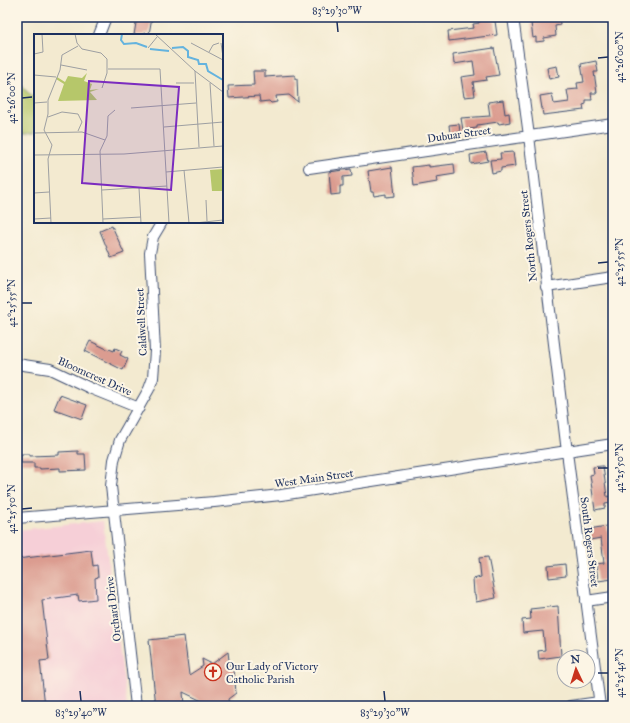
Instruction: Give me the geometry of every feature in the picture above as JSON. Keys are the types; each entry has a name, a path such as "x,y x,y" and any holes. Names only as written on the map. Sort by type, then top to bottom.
{"street":[{"path":"99,34 106,17"},
{"name":"North Rogers Street","path":"512,17 529,136 567,452"},
{"name":"Dubuar Street","path":"309,168 613,124"},
{"name":"Caldwell Street","path":"113,510 111,486 116,450 124,432 149,389 153,378 155,359 150,253 153,237 161,223"},
{"path":"546,287 613,277"},
{"name":"Bloomcrest Drive","path":"17,364 43,367 54,370 92,389 138,408"},
{"name":"West Main Street","path":"17,518 281,495 613,444"},
{"name":"South Rogers Street","path":"567,452 599,704"},
{"name":"Orchard Drive","path":"113,510 136,706"},
{"path":"586,601 613,597"},
{"path":"571,706 599,704"}],"shaded area":[{"path":"103,521 127,706 17,706 17,530"}],"green space":[{"path":"17,80 34,98 34,132 17,134"}],"building":[{"path":"137,17 152,17 149,34 134,34"},
{"path":"491,17 491,21 495,21 497,35 449,41 448,31 474,28 473,24 479,23 479,18"},
{"path":"532,17 559,17 560,25 555,26 556,36 544,38 544,41 536,42 536,37 533,38 531,23 533,23"},
{"path":"494,48 499,75 486,77 487,80 473,82 475,96 464,97 461,77 475,75 473,61 454,64 453,54"},
{"path":"596,61 598,72 594,72 597,93 591,93 592,100 586,100 586,104 583,105 584,110 543,115 540,96 552,94 554,104 569,102 567,90 578,89 577,83 584,82 581,64"},
{"path":"557,66 559,77 549,79 547,68"},
{"path":"253,71 265,71 265,77 295,75 295,79 297,79 298,102 289,95 276,96 277,102 271,103 269,101 260,102 259,96 229,98 228,86 254,85"},
{"path":"503,100 505,114 509,113 510,122 477,125 477,128 463,130 461,118 490,116 488,102"},
{"path":"459,124 460,132 450,134 449,125"},
{"path":"486,152 488,161 471,164 470,155"},
{"path":"513,152 515,166 501,168 501,171 492,173 490,160 501,159 500,153"},
{"path":"454,164 455,174 436,177 437,182 414,186 412,167 429,165 429,167"},
{"path":"392,167 395,196 386,197 386,194 374,196 373,192 371,192 368,171"},
{"path":"351,169 352,176 343,177 343,186 340,186 340,194 331,195 329,172"},
{"path":"112,226 124,253 111,258 100,231"},
{"path":"90,341 109,350 114,351 115,348 122,351 120,355 128,359 123,370 85,351"},
{"path":"60,395 87,405 82,419 54,409"},
{"path":"78,451 78,454 85,454 86,470 60,471 60,468 40,469 34,468 34,463 21,463 21,454 30,454 30,456 59,455 59,452"},
{"path":"603,466 607,497 610,496 611,503 605,504 605,508 595,510 590,475 594,474 593,467"},
{"path":"607,526 610,543 612,543 613,550 613,579 598,581 596,564 604,563 601,538 590,540 589,529"},
{"path":"91,550 93,566 97,565 98,577 95,578 96,599 79,601 78,595 42,600 49,660 40,661 45,706 17,706 17,559"},
{"path":"488,557 496,598 476,602 473,579 481,577 479,558"},
{"path":"565,564 566,576 549,578 548,566"},
{"path":"558,606 561,649 556,649 556,657 539,659 538,651 545,650 543,631 523,633 522,620 531,619 530,609"},
{"name":"Our Lady of Victory Catholic Parish","path":"184,636 189,675 203,666 202,659 212,664 228,652 230,668 234,670 236,693 228,699 229,706 204,706 204,702 183,692 184,706 156,706 149,640"}],"place":[{"name":"Our Lady of Victory Catholic Parish","path":"213,672"}]}
